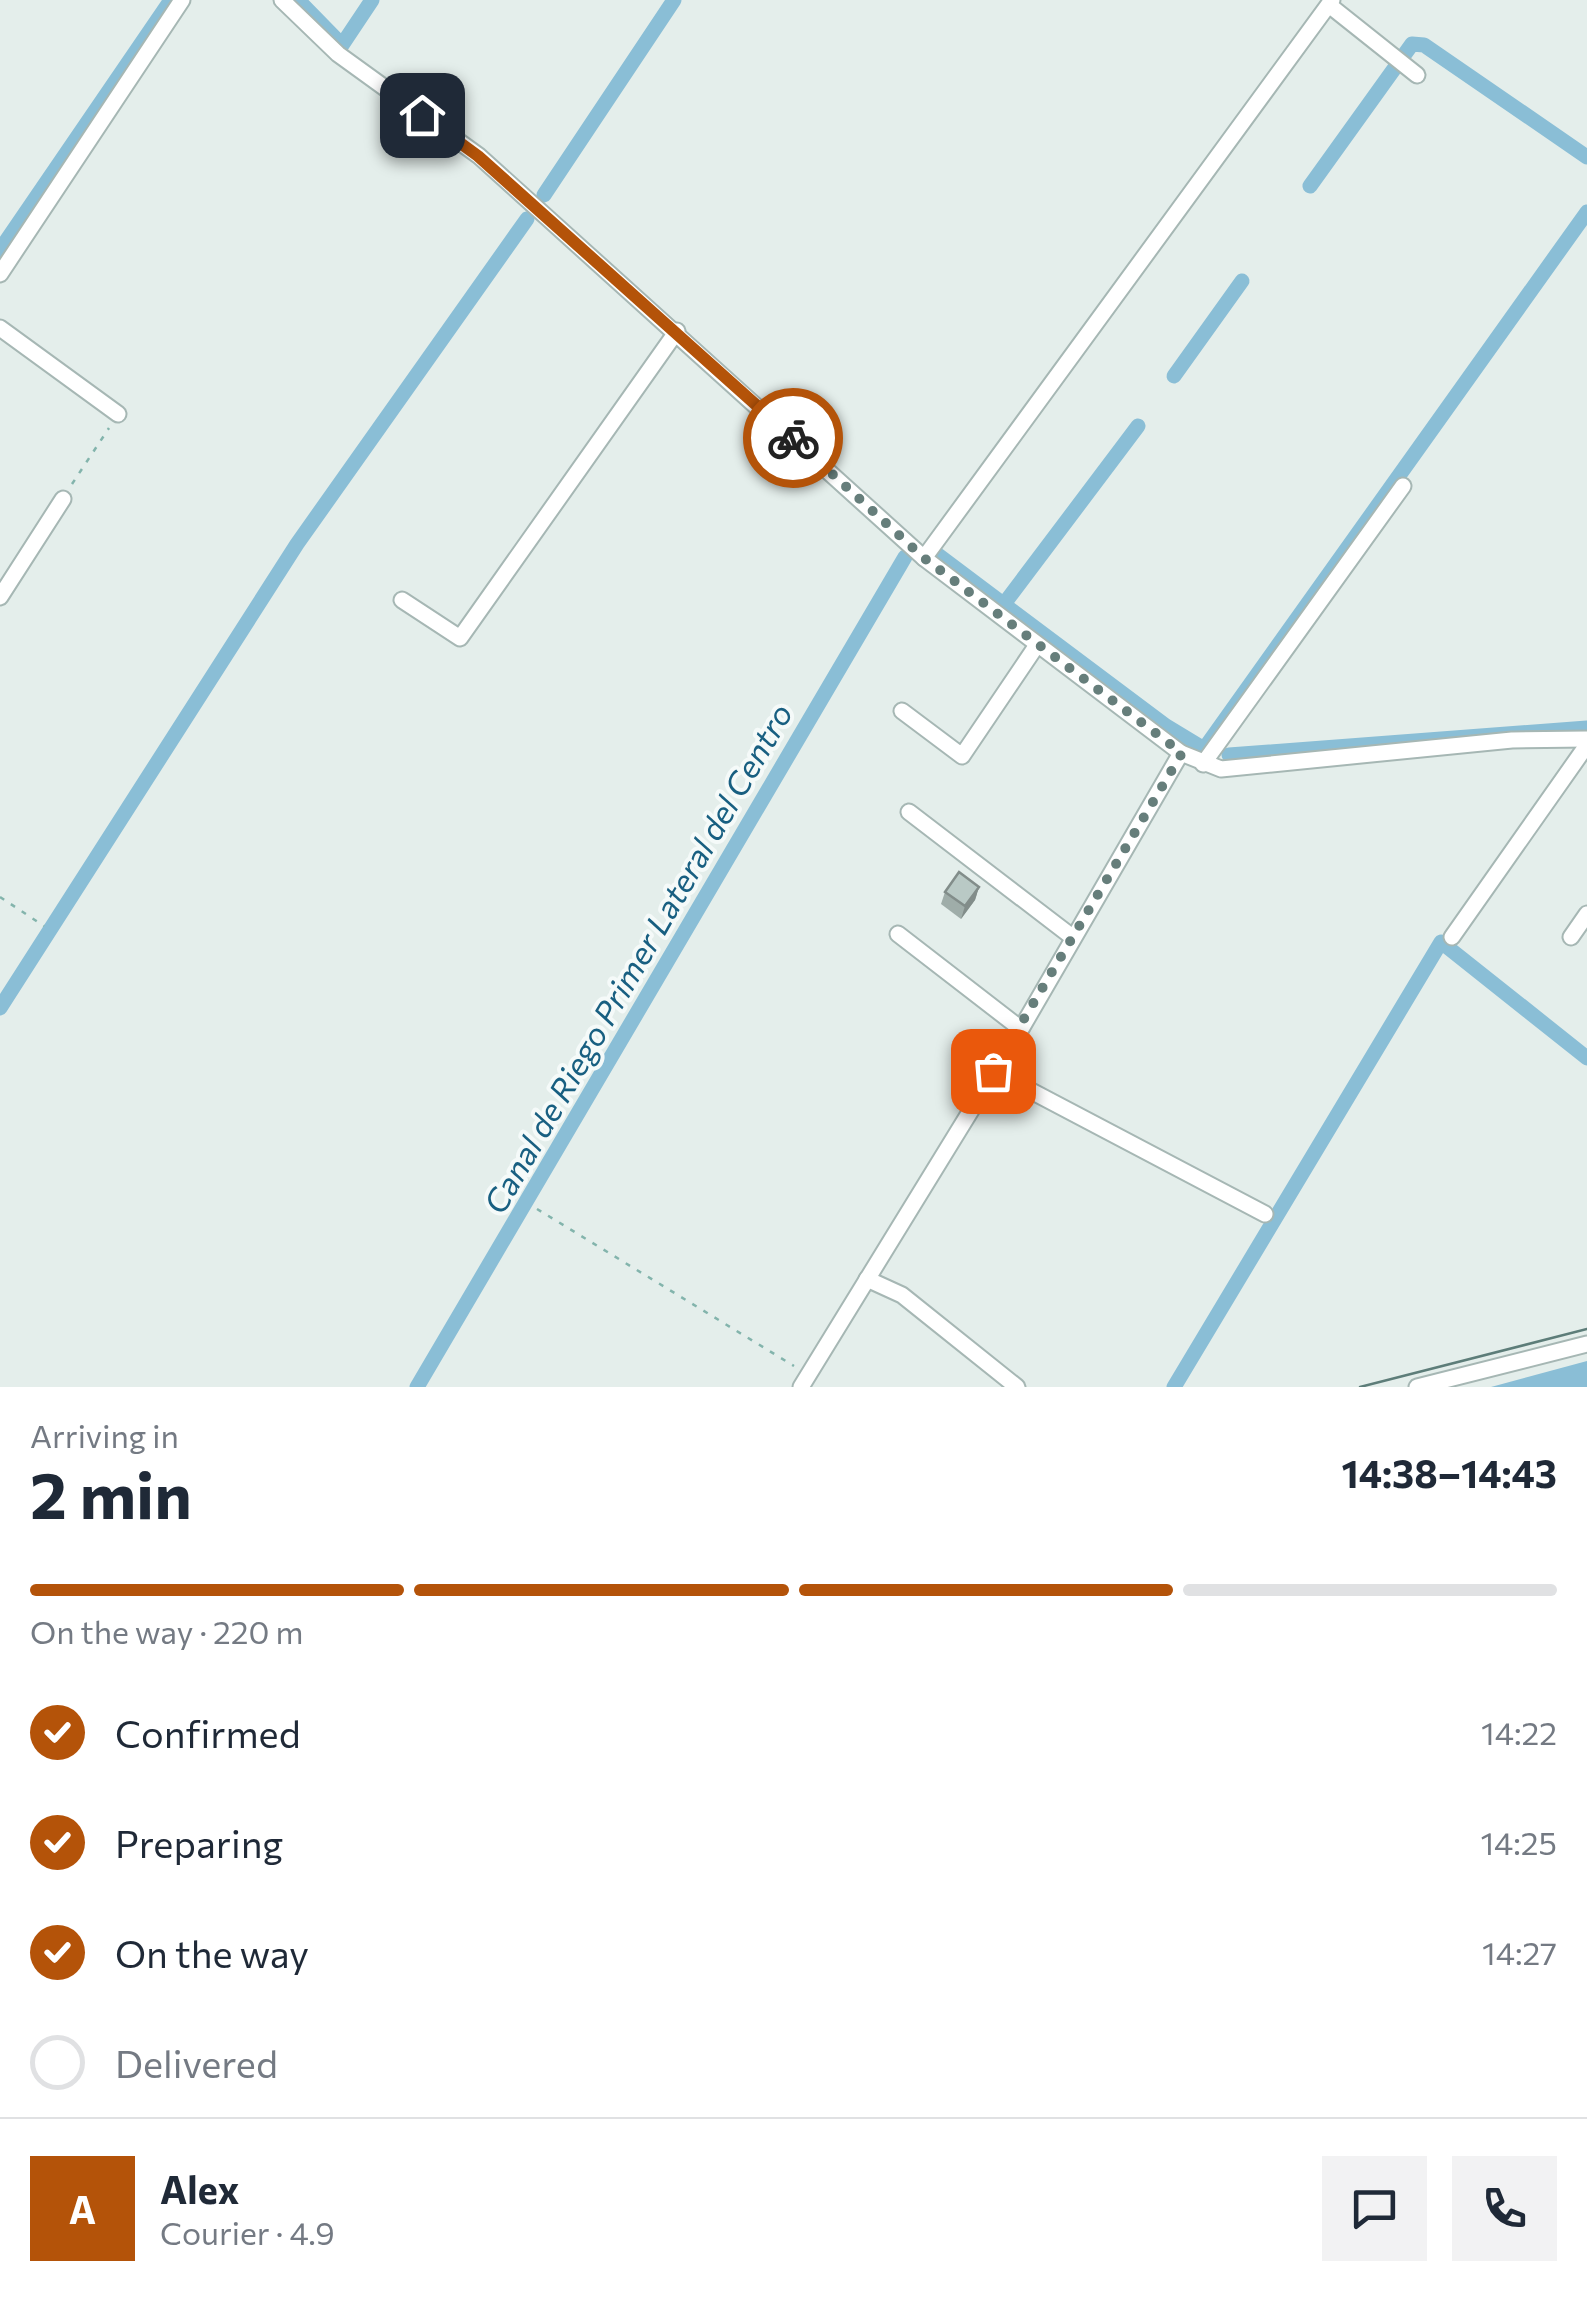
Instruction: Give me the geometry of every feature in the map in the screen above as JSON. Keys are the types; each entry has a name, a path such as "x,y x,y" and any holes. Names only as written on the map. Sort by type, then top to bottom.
{"street":[{"path":"0,274 182,0"},
{"path":"282,0 338,54 478,156 677,331 924,558 1182,753 1203,764 1243,768 1409,749 1587,742"},
{"path":"924,558 1330,2 1418,75"},
{"path":"0,328 118,414"},
{"path":"402,600 460,638 677,331"},
{"path":"1203,764 1403,486"},
{"path":"0,597 63,499"},
{"path":"902,712 962,756 1037,645"},
{"path":"1452,937 1587,742"},
{"path":"805,1381 1021,1028 1182,753"},
{"path":"910,812 1072,936"},
{"path":"1571,937 1587,914"},
{"path":"898,934 1021,1028"},
{"path":"993,1071 1265,1214"},
{"path":"867,1278 902,1295 1017,1387"},
{"path":"1417,1387 1587,1344"}],"path":[{"path":"63,499 118,414"},
{"path":"0,898 44,926"},
{"path":"537,1209 805,1381"}],"water":[{"path":"1587,1361 1587,1387 1491,1387"}],"building":[{"path":"959,872 979,887 965,906 945,892"}],"waterway":[{"path":"0,250 171,0"},
{"path":"298,0 342,45 372,0"},
{"path":"544,195 674,0"},
{"path":"1310,186 1412,44 1424,45 1587,157"},
{"path":"938,555 1166,726 1204,749 1587,212"},
{"path":"0,1008 297,544 527,219"},
{"path":"1174,376 1242,281"},
{"path":"1004,604 1138,426"},
{"name":"Canal de Riego Primer Lateral del Centro","path":"417,1387 905,557"},
{"name":"Canal de Riego Primer Lateral del Centro","path":"1229,755 1587,728"},
{"path":"1174,1387 1441,942 1587,1058"}],"tram line":[{"path":"1360,1387 1587,1329"}],"way so far":[{"path":"793,438 924,558 1182,753 993,1071"}],"route":[{"path":"422,115 478,156 793,438"}]}
